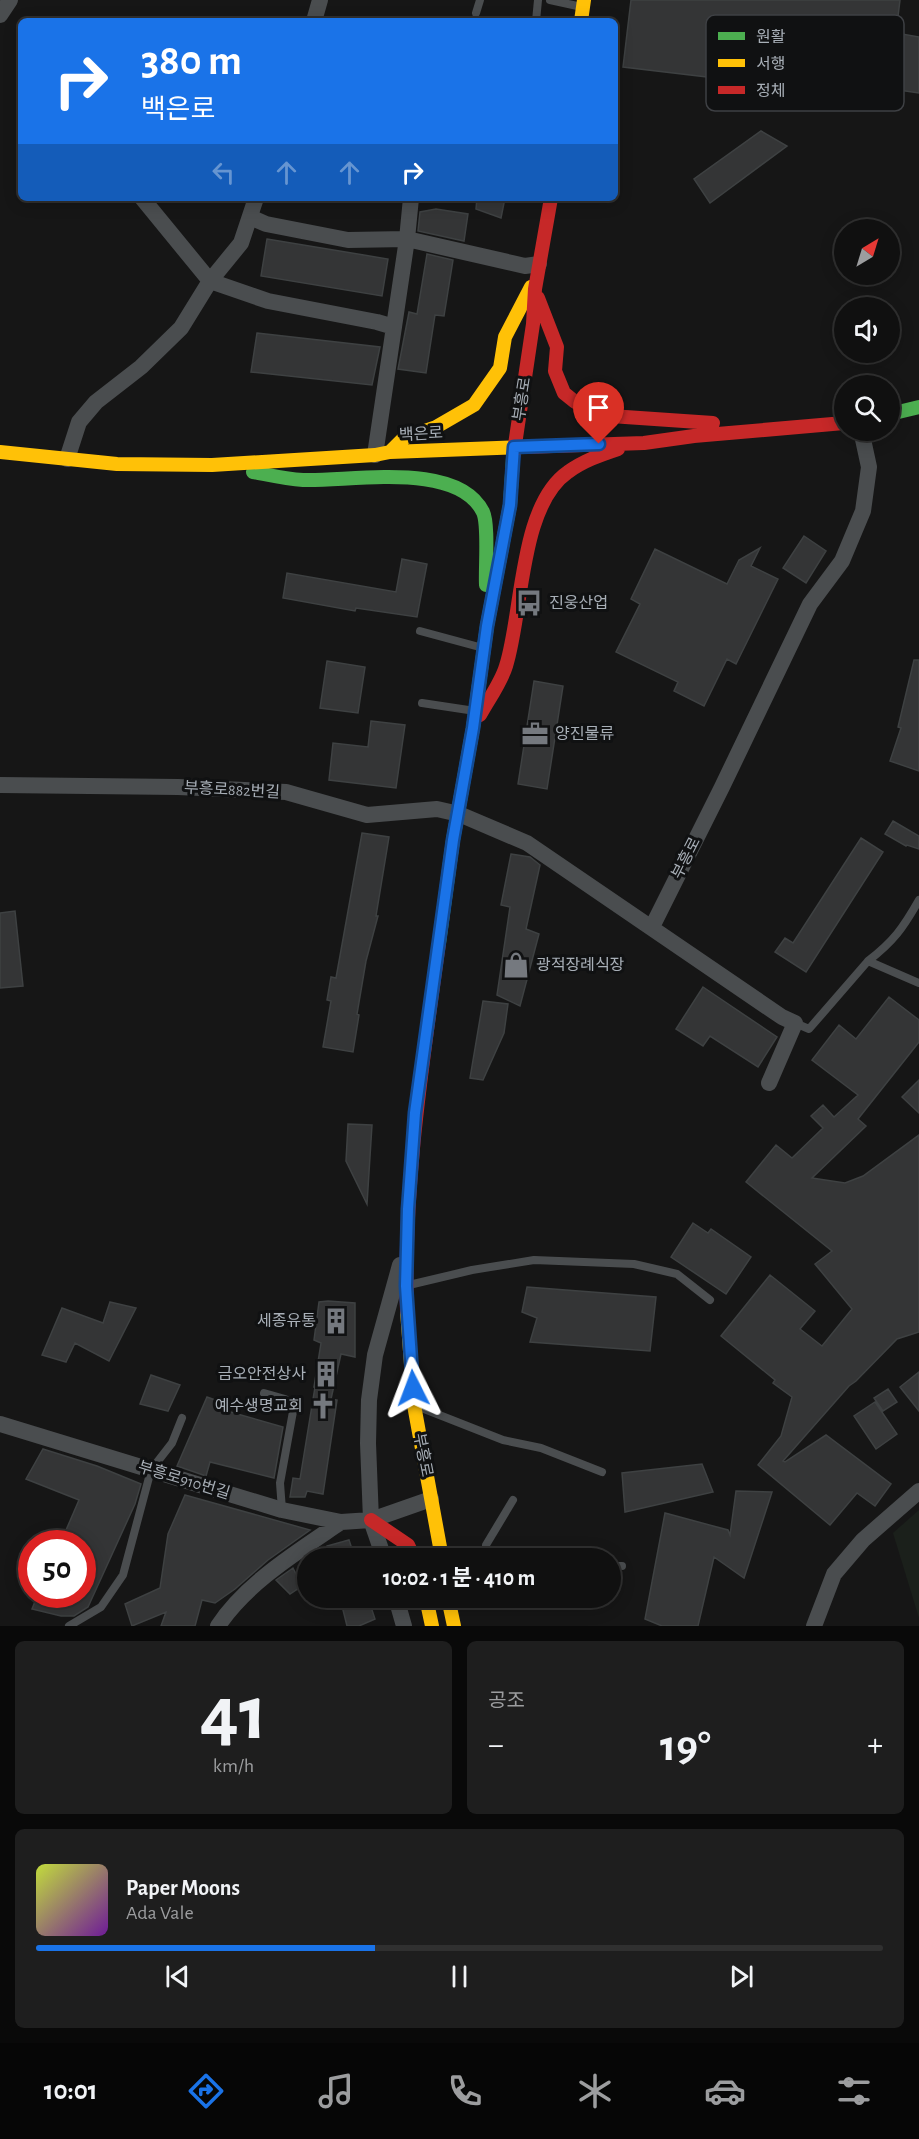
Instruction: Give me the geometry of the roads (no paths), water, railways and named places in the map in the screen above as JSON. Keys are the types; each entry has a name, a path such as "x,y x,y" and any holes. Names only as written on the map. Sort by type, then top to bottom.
{"main road":[{"name":"부흥로","path":"440,1548 414,1405 406,1286 415,1113 453,840 473,728 487,626 510,505 514,447 529,355 537,276 550,201"},
{"path":"537,276 557,347 555,371 564,393 596,415 799,428"},
{"path":"383,453 404,438 436,427 474,405 500,368 505,337 537,276"},
{"path":"900,412 919,407"},
{"name":"백은로","path":"0,452 117,464 212,465 383,453 644,442 834,424"},
{"path":"473,728 506,667 525,565 537,516 553,485 566,472 594,457 644,442"},
{"path":"212,465 302,480 392,476 449,484 463,489 476,500 485,514 487,626"},
{"path":"510,505 525,565"},
{"path":"371,1520 409,1548"},
{"path":"428,1608 432,1626"},
{"path":"450,1608 454,1626"}],"street":[{"path":"0,15 10,0"},
{"path":"315,18 320,0"},
{"path":"144,201 210,280 268,301 394,327"},
{"path":"67,459 79,422 96,402 141,367 181,328 210,280 241,243 255,201"},
{"path":"383,453 394,327 411,201"},
{"path":"249,217 266,225 348,240 407,240 525,266 537,276"},
{"name":"부흥로","path":"652,927 810,604 842,561 863,511 869,467 863,441"},
{"name":"부흥로882번길","path":"0,785 178,787 286,792 367,815 437,809 459,814"},
{"path":"459,814 527,843 782,1017 795,1023 769,1083"},
{"path":"381,1548 371,1520 369,1400 375,1355 408,1239"},
{"name":"부흥로910번길","path":"0,1424 282,1510 341,1522 371,1520 431,1499"},
{"path":"814,1626 834,1574 863,1540 919,1491"},
{"path":"218,1626 231,1608 273,1571 341,1522"},
{"path":"399,1608 404,1626"}],"lane":[{"path":"476,13 480,0"},
{"path":"536,18 538,0"},
{"path":"550,0 582,10"},
{"path":"420,631 484,648"},
{"path":"422,703 475,711"},
{"path":"795,1023 809,1029 868,961 887,947 902,930 919,900"},
{"path":"868,961 919,982"},
{"path":"406,1286 472,1270 534,1260 634,1264 676,1274 710,1300"},
{"path":"264,1393 285,1398 294,1406 280,1483 282,1510"},
{"path":"414,1405 503,1440 541,1448 602,1472"},
{"path":"69,1626 101,1607 123,1575 151,1470 172,1443 182,1418"},
{"path":"486,1548 513,1500"}],"place":[{"name":"진웅산업","path":"529,603"},
{"name":"양진물류","path":"535,734"},
{"name":"광적장례식장","path":"516,965"},
{"name":"세종유통","path":"336,1321"},
{"name":"금오안전상사","path":"326,1374"},
{"name":"예수생명교회","path":"323,1406"}]}
